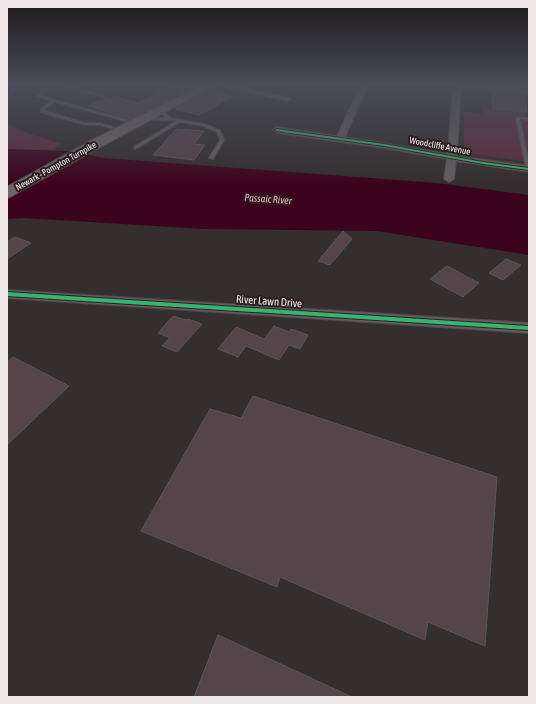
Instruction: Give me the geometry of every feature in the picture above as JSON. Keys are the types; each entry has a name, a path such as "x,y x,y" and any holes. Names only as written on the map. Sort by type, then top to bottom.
{"main road":[{"name":"Newark - Pompton Turnpike","path":"7,193 99,142 149,117"}],"street":[{"path":"340,139 350,117"},
{"path":"449,179 455,117"},
{"name":"Woodcliffe Avenue","path":"277,130 396,147 452,158 529,169"},
{"name":"River Lawn Drive","path":"7,294 529,328"}],"lane":[{"path":"61,117 85,124 100,124 122,130"},
{"path":"128,117 142,120 170,119 204,125 219,131 222,140 211,158"},
{"path":"529,119 518,118 529,169"},
{"path":"135,148 179,121"}],"shaded area":[{"path":"464,117 525,117 529,133 529,162 464,153"},
{"path":"7,124 27,133 62,144 53,150 7,149"}],"water":[{"name":"Passaic River","path":"7,149 66,151 104,158 437,183 529,195 529,255 376,231 204,229 24,218 7,219"}],"building":[{"path":"124,117 135,117 131,119"},
{"path":"176,129 204,131 194,144 205,145 194,160 153,155"},
{"path":"343,231 352,239 330,265 318,261"},
{"path":"15,237 31,243 7,259 7,242"},
{"path":"506,259 521,265 503,280 489,273"},
{"path":"447,266 479,283 463,297 430,279"},
{"path":"173,316 202,324 177,352 162,346 170,338 158,333"},
{"path":"274,326 289,332 291,329 308,335 300,349 289,345 279,360 246,346 238,357 218,349 236,327 264,339"},
{"path":"13,357 69,386 7,445 7,362"},
{"path":"253,396 497,477 485,646 428,622 425,640 280,577 277,587 141,531 210,409 241,418"},
{"path":"218,635 352,697 194,697"}],"cycle path":[{"path":"277,130 384,145 483,163 529,169"},
{"path":"7,294 529,328"}]}
